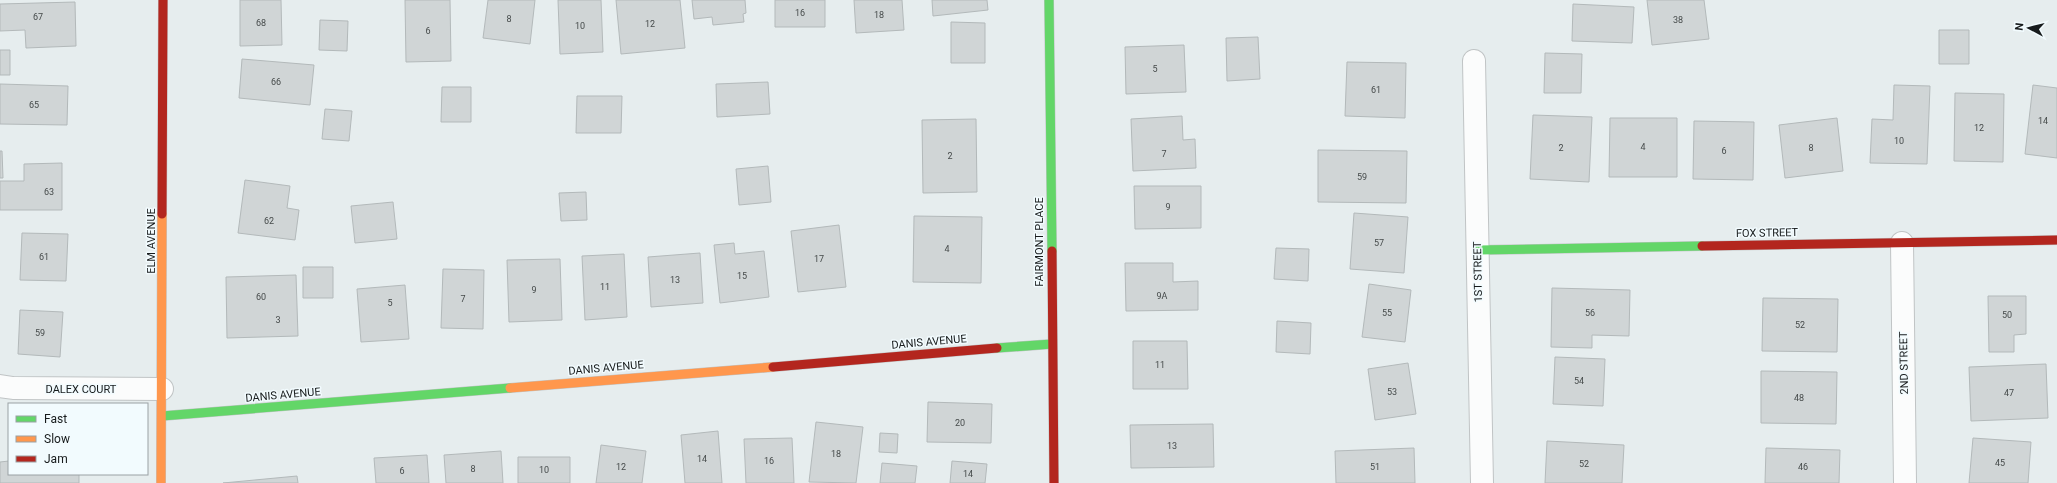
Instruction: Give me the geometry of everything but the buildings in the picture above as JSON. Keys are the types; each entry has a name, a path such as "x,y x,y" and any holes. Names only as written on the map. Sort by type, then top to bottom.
{"street":[{"name":"ELM AVENUE","path":"161,483 163,0"},
{"name":"FAIRMONT PLACE","path":"1049,0 1054,483"},
{"name":"1ST STREET","path":"1474,62 1482,483"},
{"name":"FOX STREET","path":"1478,250 2057,240"},
{"name":"2ND STREET","path":"1902,243 1905,483"},
{"name":"DANIS AVENUE","path":"162,416 1052,344"},
{"name":"DALEX COURT","path":"0,386 13,388 162,389"}],"traffic: fast":[{"path":"1049,0 1052,251"},
{"path":"1478,250 1702,246"},
{"path":"997,348 1052,344"},
{"path":"162,416 510,388"}],"traffic: slow":[{"path":"161,483 162,214"},
{"path":"510,388 773,367"}],"traffic: jam":[{"path":"162,214 163,0"},
{"path":"1702,246 2057,240"},
{"path":"1052,251 1054,483"},
{"path":"773,367 997,348"}]}
